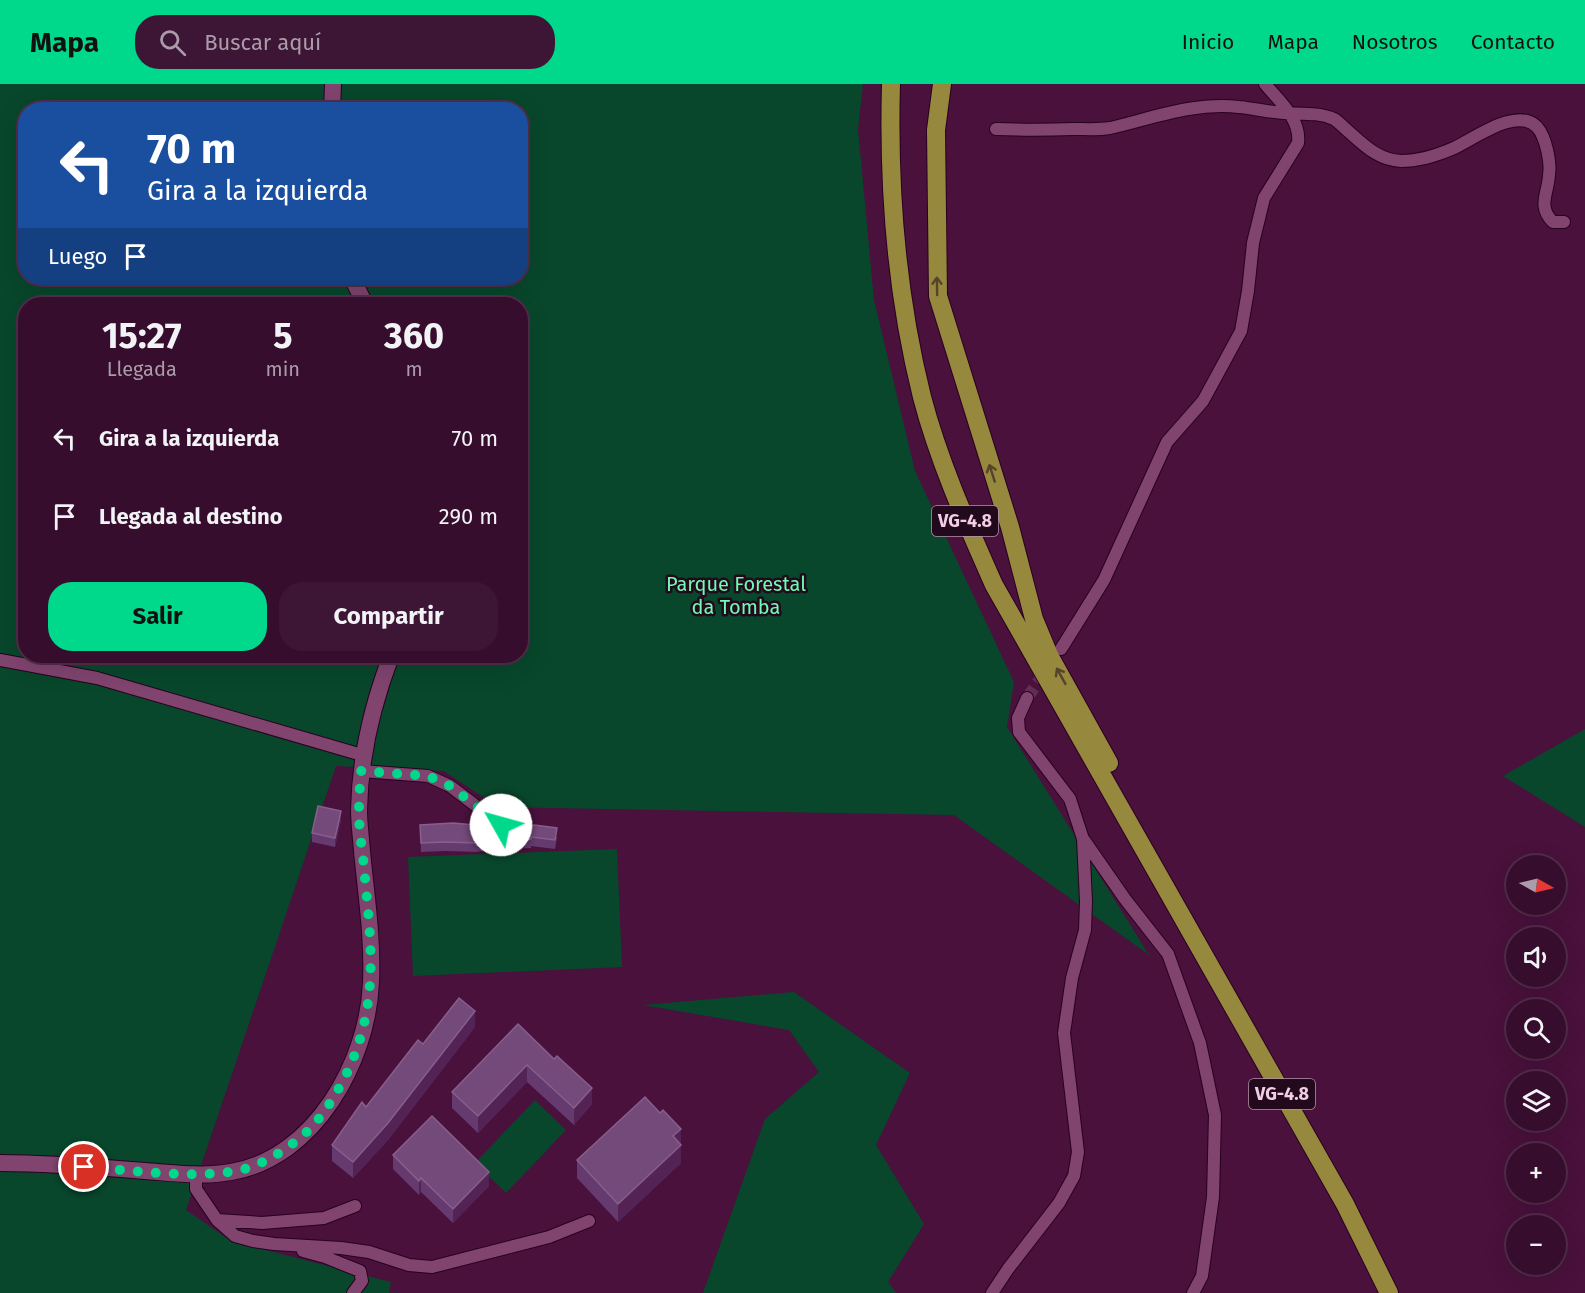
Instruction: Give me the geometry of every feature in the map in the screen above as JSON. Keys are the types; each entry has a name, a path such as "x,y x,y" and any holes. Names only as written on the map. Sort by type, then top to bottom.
{"highway":[{"path":"942,84 936,130 938,296 1010,527 1027,598 1041,637 1148,835 1171,897"},
{"name":"VG-4.8","path":"891,90 890,166 896,251 905,319 923,399 955,497 994,585 1345,1204 1389,1293"}],"street":[{"path":"332,102 333,84"},
{"path":"1060,649 1104,580 1167,442 1203,401 1241,330 1253,243 1264,198 1298,143 1299,133 1289,113 1265,84"},
{"path":"996,129 1038,131 1107,128 1174,111 1214,106 1319,115 1335,120 1374,154 1386,159 1402,161 1427,158 1508,122 1528,122 1537,127 1544,140 1549,166 1544,203 1545,215 1553,222 1564,222"},
{"path":"0,660 97,678 362,763 428,776 450,786 501,825"},
{"path":"0,1162 196,1174 231,1172 254,1166 283,1152 312,1127 335,1096 353,1059 366,1020 371,983 370,941 359,812 362,763 379,689 388,663"},
{"path":"1027,698 1018,718 1019,732 1070,800 1083,838 1125,899 1168,954 1200,1043 1215,1115 1213,1197 1202,1276 1193,1293"},
{"path":"992,1293 1059,1203 1074,1176 1078,1152 1064,1033 1072,978 1085,930 1083,838"},
{"path":"196,1174 196,1189 217,1220 235,1236 274,1244 369,1252 409,1265 432,1267 549,1237 589,1221"},
{"path":"217,1220 262,1223 324,1218 355,1206"},
{"path":"274,1244 325,1257 360,1271 362,1281 353,1293"}],"green space":[{"name":"Parque Forestal da Tomba","path":"0,84 863,84 858,129 874,300 915,471 1014,682 1007,727 1149,955 954,815 498,807 444,771 336,766 186,1210 231,1241 391,1282 389,1293 0,1293"},
{"path":"1585,729 1585,827 1503,776"},
{"path":"617,849 622,967 413,976 408,857"},
{"path":"794,992 910,1073 876,1145 924,1224 888,1282 896,1293 703,1293 765,1119 819,1072 789,1030 643,1005"},
{"path":"535,1100 566,1130 506,1193 475,1163"}],"building":[{"path":"318,806 341,811 335,838 312,833"},
{"path":"453,823 475,825 475,829 534,825 557,828 555,840 531,837 531,839 503,841 502,839 477,843 421,843 420,825"},
{"path":"459,998 475,1011 388,1123 353,1162 332,1145 362,1102 366,1107 418,1040 423,1044"},
{"path":"518,1024 554,1059 557,1056 592,1088 574,1108 527,1065 478,1116 452,1092"},
{"path":"645,1097 660,1113 663,1110 681,1129 673,1136 681,1145 618,1204 577,1160"},
{"path":"432,1116 489,1172 453,1209 421,1178 419,1181 393,1155"}],"tunnel":[{"path":"1027,698 1047,669"}],"route":[{"path":"84,1167 196,1174 231,1172 254,1166 283,1152 312,1127 335,1096 353,1059 366,1020 371,983 370,941 359,812 361,771 428,776 450,786 501,825"}]}
